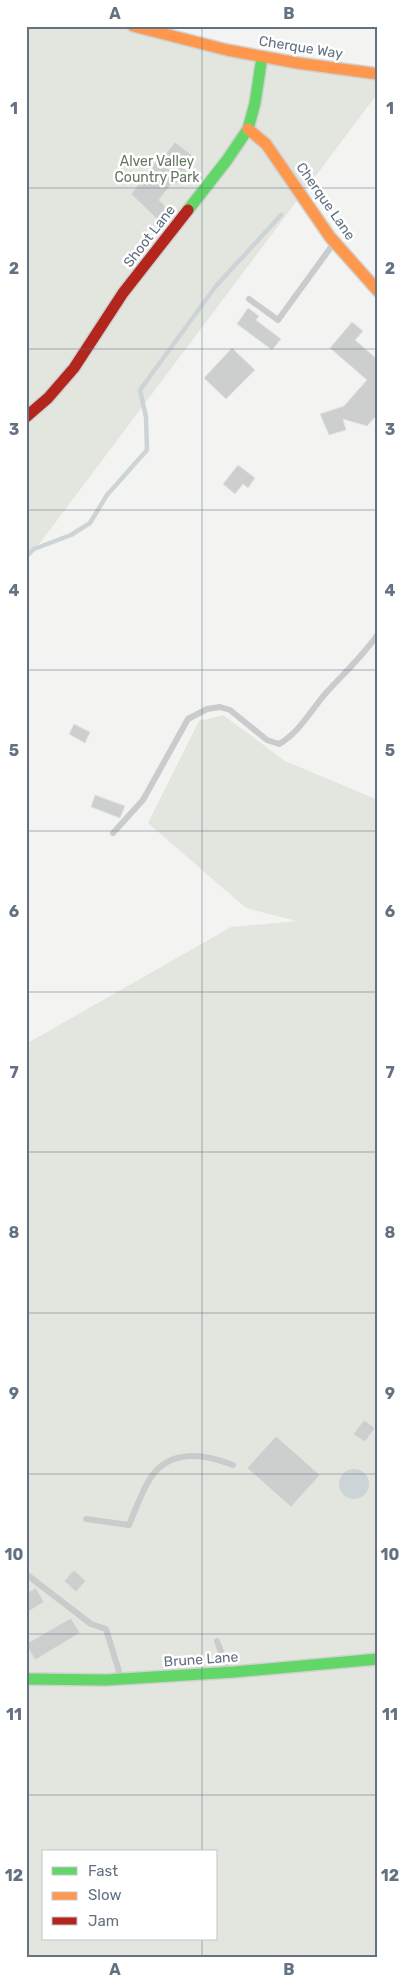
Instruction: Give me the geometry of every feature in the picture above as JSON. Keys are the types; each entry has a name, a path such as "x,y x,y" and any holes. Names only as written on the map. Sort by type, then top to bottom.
{"street":[{"name":"Cherque Way","path":"133,26 227,50 297,63 378,74"},
{"name":"Shoot Lane","path":"26,416 48,398 74,368 123,293 228,160 248,129 255,103 262,56"},
{"name":"Cherque Lane","path":"248,129 266,144 334,242 378,291"},
{"name":"Brune Lane","path":"26,1679 121,1679 378,1659"}],"lane":[{"path":"249,299 278,320 334,242"},
{"path":"113,833 143,800 188,719 207,709 220,707 230,710 267,740 278,744 288,739 326,693 362,656 378,634"},
{"path":"86,1519 129,1525 148,1482 160,1466 175,1459 190,1455 214,1457 233,1465"},
{"path":"26,1574 91,1624 106,1629 121,1679"},
{"path":"217,1641 229,1672"}],"green space":[{"name":"Alver Valley Country Park","path":"26,26 121,26 227,50 378,73 378,93 40,543 26,558"},
{"path":"223,715 285,761 378,800 378,1957 26,1957 26,1044 231,927 296,921 246,908 148,823 199,721"}],"shaded area":[{"path":"354,1469 360,1470 368,1478 368,1490 360,1498 354,1499 348,1498 340,1490 339,1484 340,1478 348,1470"}],"building":[{"path":"175,142 192,155 183,168 187,171 176,184 173,182 159,200 170,211 159,221 131,194 159,158 161,160"},
{"path":"248,308 259,316 256,320 281,339 272,350 237,324"},
{"path":"352,322 363,331 355,340 378,360 378,414 367,426 343,419 346,430 329,435 320,414 344,406 367,380 330,348"},
{"path":"232,348 255,370 226,399 204,378"},
{"path":"238,465 255,478 248,488 243,484 235,494 223,484"},
{"path":"74,724 90,732 85,743 69,734"},
{"path":"95,795 125,806 120,818 91,807"},
{"path":"364,1420 375,1428 365,1442 353,1434"},
{"path":"276,1436 320,1475 291,1507 247,1468"},
{"path":"74,1570 86,1581 76,1592 64,1581"},
{"path":"36,1588 44,1602 26,1613 26,1593"},
{"path":"71,1618 80,1633 35,1660 26,1644"}],"waterway":[{"path":"26,557 34,549 71,535 90,523 107,495 147,450 146,417 140,390 216,286 281,215"}],"traffic: fast":[{"path":"188,210 227,160 248,129 255,103 262,57"},
{"path":"26,1679 106,1680 234,1672 378,1659"}],"traffic: slow":[{"path":"133,26 227,50 297,63 378,74"},
{"path":"248,129 266,144 330,237 378,291"}],"traffic: jam":[{"path":"26,417 48,398 74,368 123,293 188,210"}]}
